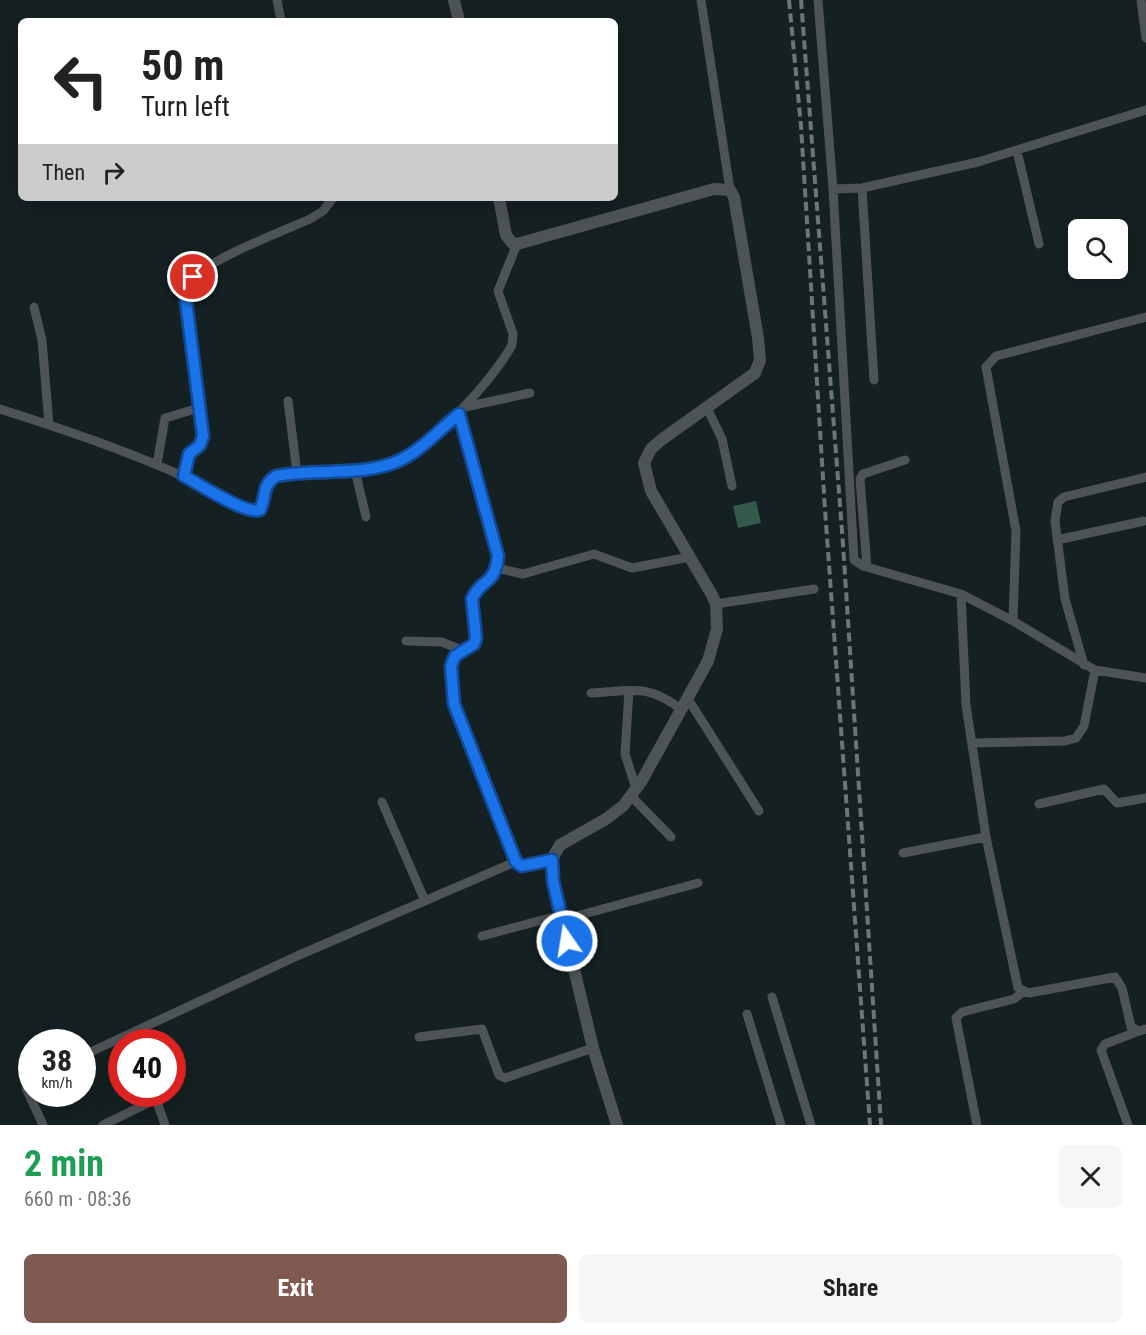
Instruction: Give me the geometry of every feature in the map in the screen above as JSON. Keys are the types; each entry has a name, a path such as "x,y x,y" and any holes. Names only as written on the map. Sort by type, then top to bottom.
{"street":[{"path":"277,0 280,18"},
{"path":"454,0 458,18"},
{"path":"617,1125 593,1048 553,881 552,860 560,844 606,819 633,792 685,705 714,643 717,629 716,604 651,491 644,463 651,449 661,440 755,373 760,360 734,197 730,190 701,0"},
{"path":"818,0 833,189 852,551 862,566 961,594 1013,621 1095,670 1146,678"},
{"path":"1141,0 1146,38"},
{"path":"833,189 861,188 1017,151 1146,110"},
{"path":"1017,151 1039,244"},
{"path":"861,188 874,380"},
{"path":"500,201 506,235 512,243 517,244 714,189 730,190"},
{"path":"184,476 189,454 202,441 186,285 193,277 216,262 310,219 334,201"},
{"path":"0,409 157,465 184,476 244,508 256,511 263,504 264,488 267,482 276,476 355,470 395,462 406,457 462,411 506,357 512,345 513,334 498,291 517,244"},
{"path":"34,307 42,340 50,425"},
{"path":"1013,621 1018,554 1016,531 986,367 996,356 1146,317"},
{"path":"462,411 530,393"},
{"path":"288,401 297,473"},
{"path":"157,465 165,418 199,408"},
{"path":"707,408 722,439 732,486"},
{"path":"462,411 496,544 497,568 491,580 475,593 472,606 476,638 474,644 461,650 451,666 454,704 516,862 522,866 552,860"},
{"path":"862,566 861,476 905,460"},
{"path":"355,470 366,517"},
{"path":"1084,665 1065,599 1057,540 1056,509 1064,497 1146,477"},
{"path":"1057,540 1144,521"},
{"path":"497,568 523,574 594,554 632,568 690,557"},
{"path":"716,604 814,589"},
{"path":"961,594 964,688 986,837 1016,982 1023,992"},
{"path":"406,640 442,642 461,650"},
{"path":"972,743 1065,741 1076,738 1083,731 1095,670"},
{"path":"629,691 625,754 633,792 671,837"},
{"path":"591,693 629,691 657,693 685,705 759,812"},
{"path":"1040,804 1104,789 1117,803 1146,798"},
{"path":"382,802 425,901"},
{"path":"903,853 986,837"},
{"path":"153,1029 297,956 516,862"},
{"path":"482,936 698,883"},
{"path":"977,1125 956,1018 962,1011 1014,999 1023,992 1115,977 1122,988 1131,1027 1142,1030"},
{"path":"772,997 811,1125"},
{"path":"747,1014 781,1125"},
{"path":"419,1037 482,1029 499,1075 505,1078 593,1048"},
{"path":"1128,1125 1101,1050 1105,1044 1142,1030"},
{"path":"33,1107 39,1124"},
{"path":"103,1125 135,1107"},
{"path":"159,1107 165,1125"}],"building":[{"path":"756,501 761,523 738,528 733,506"}],"railway":[{"path":"789,0 801,126 825,510 870,1125"},
{"path":"801,0 843,544 881,1125"}],"route":[{"path":"193,277 186,285 186,301 203,436 200,445 189,454 184,476 244,508 260,510 263,504 264,488 267,482 276,476 290,473 347,472 395,462 406,457 459,414 498,556 494,576 475,593 472,599 476,633 474,644 461,650 455,656 451,666 454,704 516,862 522,866 552,860 553,881 567,941"}]}
